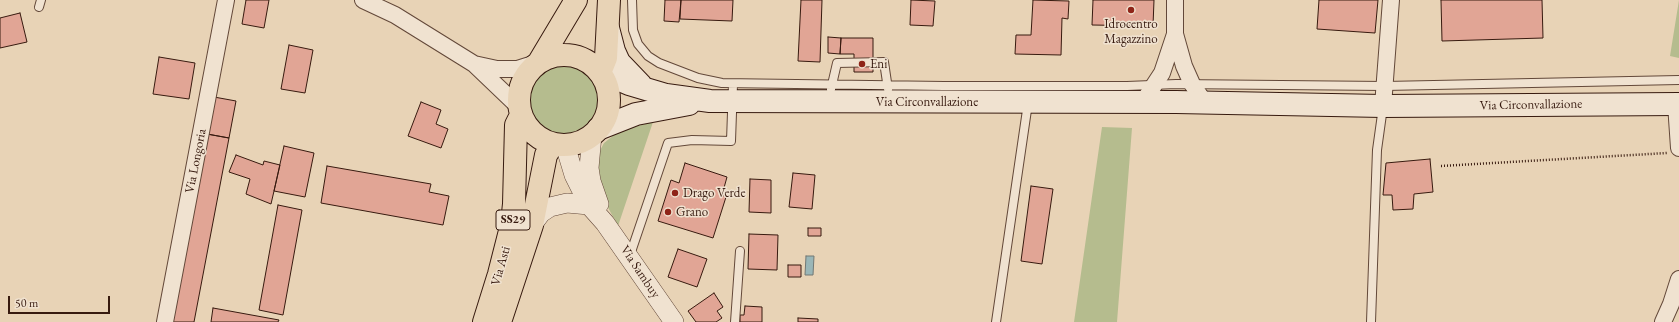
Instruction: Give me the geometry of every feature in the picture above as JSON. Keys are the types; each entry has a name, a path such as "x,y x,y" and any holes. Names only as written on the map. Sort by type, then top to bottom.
{"main road":[{"path":"539,62 576,0"},
{"path":"601,75 606,58 609,0"},
{"path":"607,25 614,50 620,62 645,89"},
{"path":"565,55 578,57 590,63 601,75 608,90 609,104 605,118 595,132 580,142 559,144 543,140 526,125 521,111 519,95 522,82 529,71 539,62 551,56 565,55"},
{"name":"Via Circonvallazione","path":"601,75 615,78 666,95 710,101"},
{"name":"Via Circonvallazione","path":"595,132 636,114 710,101 732,92 888,94 1028,102 1149,94 1205,103 1384,96 1677,104"},
{"name":"Via Asti","path":"484,322 499,274 512,223 514,204 516,125 521,111"},
{"name":"Via Asti","path":"500,322 532,225 546,155 559,144"}],"street":[{"name":"Via Longoria","path":"165,322 226,0"},
{"path":"363,0 395,15 474,64 521,111"},
{"path":"1175,0 1175,34 1184,66 1192,84 1205,103"},
{"path":"1384,96 1391,0"},
{"path":"1149,94 1162,73 1175,34"},
{"path":"474,64 497,69 517,69 539,62"},
{"path":"1675,150 1677,104"},
{"name":"Via Sambuy","path":"595,132 589,168 591,181 606,222"},
{"name":"Via Sambuy","path":"559,144 589,204 606,222 672,320"},
{"path":"532,225 541,213 550,207 567,203 589,204"},
{"path":"1663,322 1671,304 1679,279"}],"lane":[{"path":"629,256 668,143 692,140 731,141 732,92 722,84 698,78 659,63 648,56 638,44 633,30 632,0"},
{"path":"830,93 837,63 884,62 888,94 1127,86 1149,94 1192,84 1384,96 1679,80"},
{"path":"1371,322 1378,150 1384,96"},
{"path":"996,322 1028,102"},
{"path":"735,322 740,251"}],"path":[{"path":"1441,166 1675,150"}],"green space":[{"path":"1679,0 1679,58 1670,56"},
{"path":"562,62 582,68 592,78 598,98 592,118 582,128 562,134 542,128 532,118 526,98 532,78 542,68"},
{"path":"653,122 618,226 605,202 596,158 604,143 619,131"},
{"path":"1102,127 1132,128 1117,322 1074,322"}],"water":[{"path":"806,256 814,256 813,275 805,275"}],"building":[{"path":"246,0 269,0 264,28 242,24"},
{"path":"665,0 681,0 679,22 664,21"},
{"path":"681,0 733,0 732,21 680,19"},
{"path":"801,0 822,0 820,62 798,61"},
{"path":"911,0 935,1 933,26 910,25"},
{"path":"1033,0 1069,1 1068,19 1062,18 1061,55 1015,54 1016,35 1031,35"},
{"path":"1093,0 1154,0 1153,26 1092,25"},
{"path":"1319,0 1378,0 1375,33 1317,29"},
{"path":"1441,0 1542,0 1543,38 1442,41"},
{"path":"20,13 27,42 0,48 0,18"},
{"path":"828,37 841,38 840,54 828,53"},
{"path":"841,38 873,38 873,72 854,72 854,54 840,54"},
{"path":"289,45 313,50 305,93 281,89"},
{"path":"159,57 195,63 189,99 153,94"},
{"path":"214,97 236,101 229,138 207,134"},
{"path":"421,102 441,110 436,124 448,129 441,148 408,136"},
{"path":"207,134 229,138 194,322 172,322"},
{"path":"284,146 314,153 305,197 274,191"},
{"path":"236,155 263,165 264,161 280,165 271,204 246,194 250,179 229,172"},
{"path":"1430,159 1433,192 1414,194 1413,209 1393,210 1392,195 1383,195 1386,163"},
{"path":"685,163 727,177 722,195 726,197 713,238 658,221 671,180 679,183"},
{"path":"327,166 431,184 429,192 449,196 443,225 321,203"},
{"path":"793,173 815,175 812,209 789,207"},
{"path":"750,179 771,180 771,213 749,212"},
{"path":"1031,186 1053,189 1042,264 1021,261"},
{"path":"278,205 302,210 283,315 259,310"},
{"path":"808,228 821,228 821,236 808,236"},
{"path":"749,234 778,235 777,270 748,269"},
{"path":"678,249 707,259 697,287 668,277"},
{"path":"788,265 801,265 801,277 788,277"},
{"path":"714,293 723,307 717,311 722,318 716,322 696,322 688,311"},
{"path":"745,306 762,307 762,322 740,322 740,315 744,315"},
{"path":"213,308 279,320 278,322 211,322"},
{"path":"798,318 818,319 818,322 798,322"}],"place":[{"name":"Idrocentro Magazzino","path":"1131,10"},
{"name":"Eni","path":"862,64"},
{"name":"Drago Verde","path":"675,193"},
{"name":"Grano","path":"668,212"}]}
